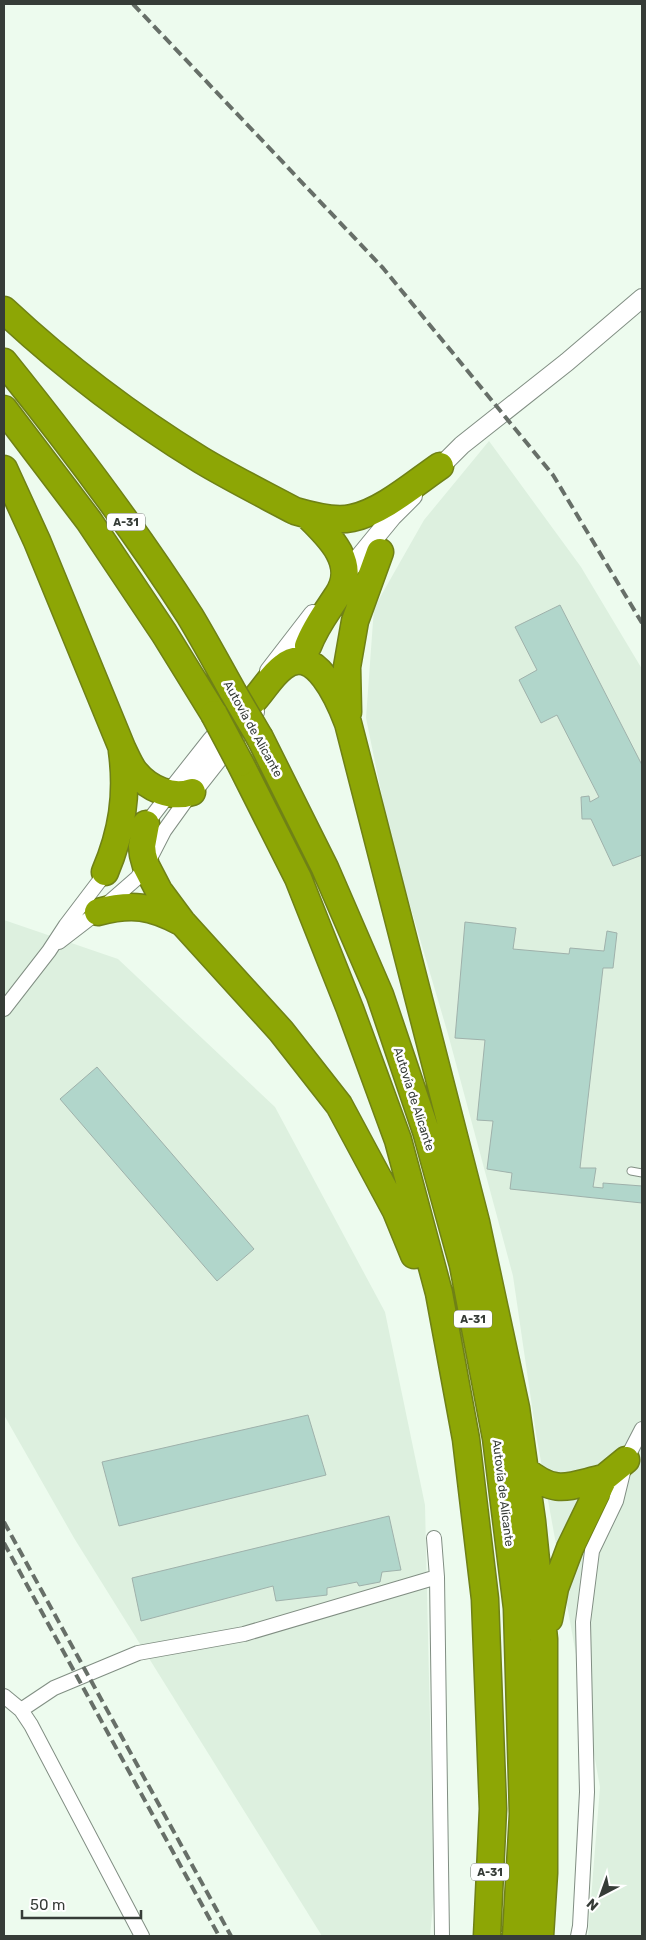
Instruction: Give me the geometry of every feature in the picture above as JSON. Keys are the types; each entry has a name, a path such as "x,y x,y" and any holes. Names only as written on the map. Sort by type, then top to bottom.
{"highway":[{"path":"4,310 36,340 136,417 201,460 269,498 306,514 340,519 353,518 368,512 405,491 440,466"},
{"name":"Autovía de Alicante","path":"4,362 71,445 149,555 190,617 227,707 240,763 298,878 350,1009 398,1140 439,1293 466,1438 485,1599 493,1809 487,1936"},
{"name":"Autovía de Alicante","path":"4,409 99,535 159,626 227,707 260,738 325,868 380,996 426,1131 463,1265 496,1438 517,1608 523,1814 516,1936"},
{"path":"4,469 37,542 122,748 134,771 140,778 160,791 181,793"},
{"path":"227,707 255,699 283,666 301,654 316,626 339,594 345,581 342,558 333,541 306,514"},
{"path":"348,723 347,667 351,640 362,598 380,552"},
{"path":"301,654 322,674 332,687 348,723 476,1222 516,1408 544,1639 544,1873 540,1936"},
{"path":"105,872 116,847 122,818 125,772 122,748"},
{"path":"146,824 142,846 146,866 159,891 182,922 281,1031 339,1105 396,1211 419,1268 439,1293"},
{"path":"98,912 123,907 147,908 163,912 182,922"},
{"path":"544,1639 556,1588 570,1548 604,1478 626,1460"},
{"path":"525,1470 538,1481 559,1488 604,1478"}],"street":[{"path":"49,951 137,878 146,866 164,832 181,793 211,741 227,707 392,517 462,445 567,362 642,298"},
{"path":"4,1009 49,951 105,872 146,824 181,793 301,654 380,552 419,490"},
{"path":"578,1936 587,1792 583,1622 592,1551 616,1501 626,1460 642,1429"},
{"path":"434,1538 438,1577 442,1936"},
{"path":"21,1710 54,1688 138,1653 244,1634 438,1577"},
{"path":"4,1696 21,1710 41,1742 142,1936"}],"lane":[{"path":"631,1171 642,1173"}],"shaded area":[{"path":"489,441 581,567 642,669 642,1936 588,1936 600,1787 536,1434 513,1276 448,1034 391,841 366,718 374,608 424,520"},
{"path":"4,920 118,959 275,1107 385,1312 425,1505 434,1895 430,1936 322,1936 74,1538 4,1415"}],"building":[{"path":"560,605 642,765 642,855 613,866 591,819 582,819 581,797 589,796 590,802 599,797 557,715 541,723 519,680 537,670 515,627"},
{"path":"465,922 516,928 513,949 569,954 570,948 604,951 607,931 617,933 613,968 603,968 580,1168 596,1168 593,1187 603,1188 603,1183 642,1186 642,1203 510,1189 512,1173 487,1169 493,1121 477,1120 485,1040 455,1038"},
{"path":"97,1067 254,1249 217,1281 60,1099"},
{"path":"308,1415 326,1475 119,1526 102,1462"},
{"path":"389,1516 401,1570 382,1572 380,1582 359,1586 357,1582 327,1588 327,1595 276,1601 273,1586 141,1621 132,1578"}],"railway":[{"path":"133,4 383,268 553,475 642,623"},
{"path":"4,1522 231,1936"},
{"path":"4,1543 219,1936"}]}
